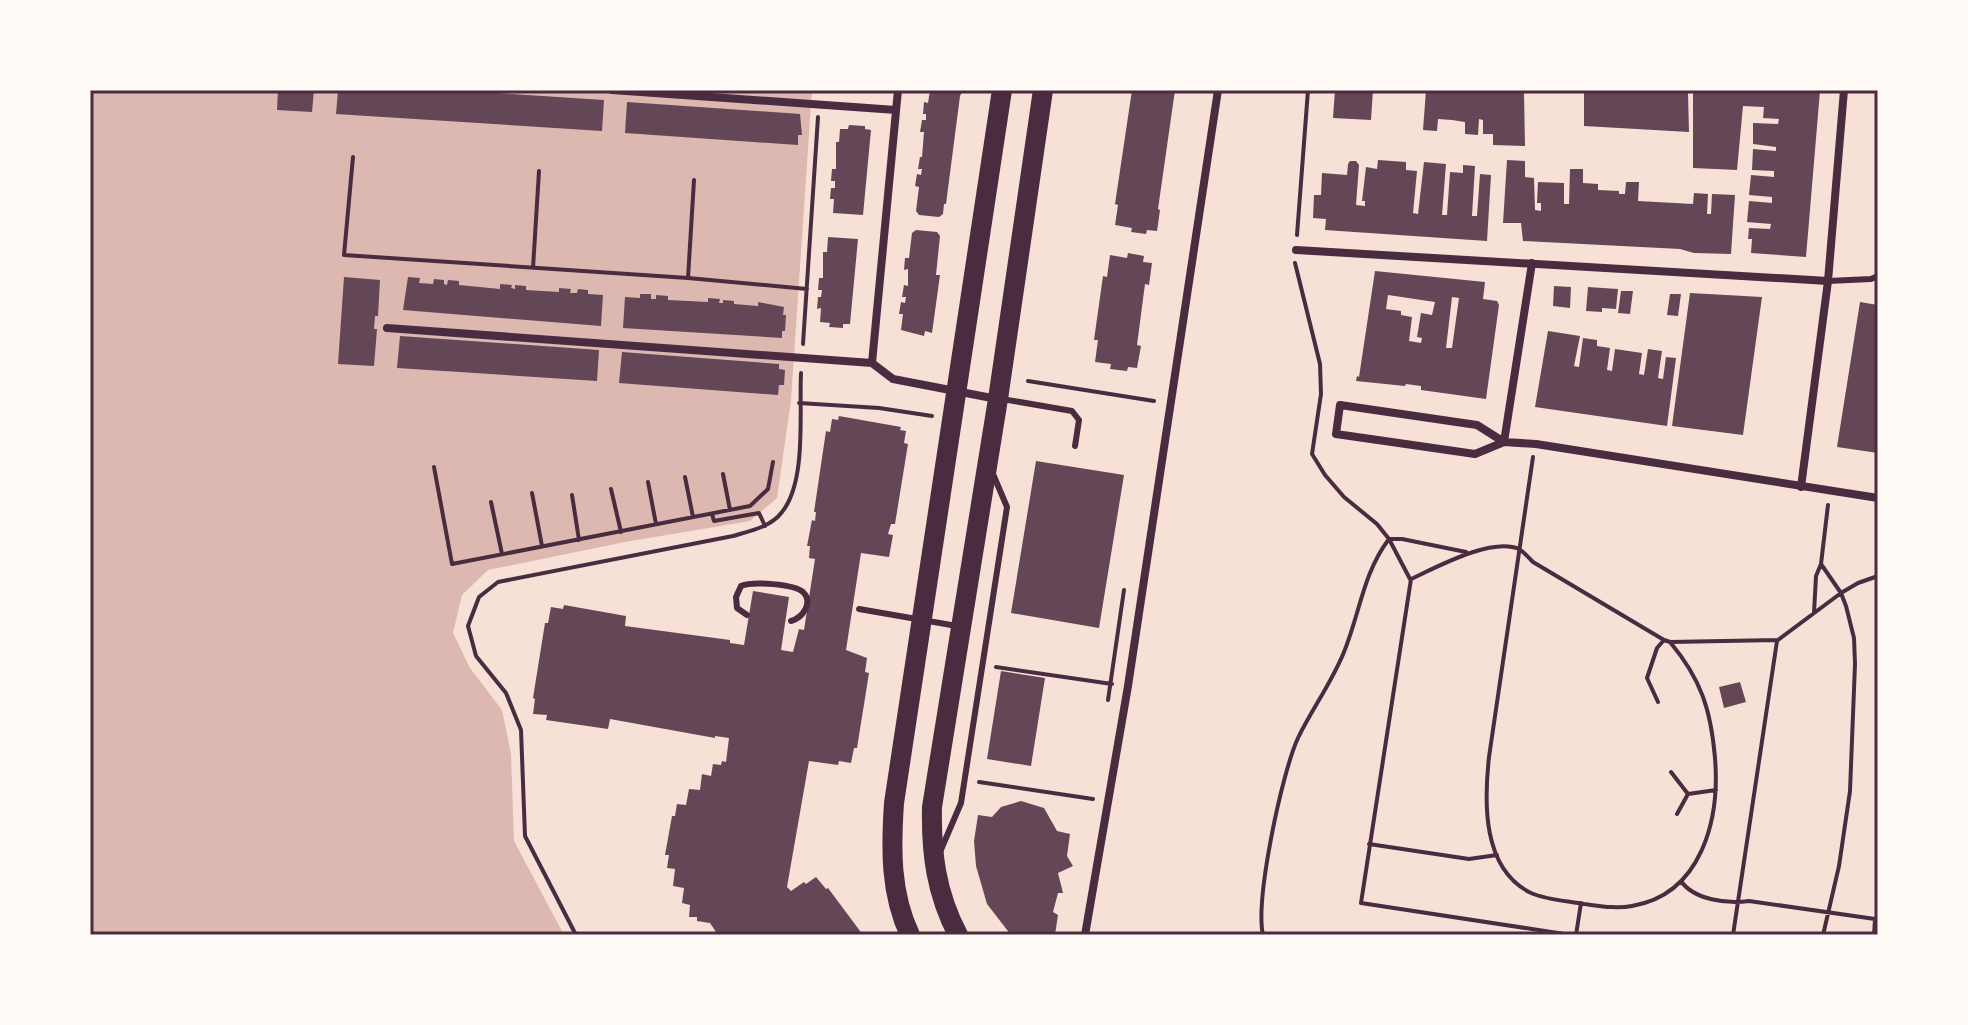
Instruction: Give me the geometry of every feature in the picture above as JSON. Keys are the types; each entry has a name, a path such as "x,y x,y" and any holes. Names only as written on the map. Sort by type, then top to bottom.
{"main road":[{"path":"910,935 895,891 891,850 894,803 1002,90"},
{"path":"958,935 947,914 934,867 932,807 998,399 1043,90"}],"street":[{"path":"612,90 896,110"},
{"path":"872,363 898,90"},
{"path":"1085,935 1128,686 1218,90"},
{"path":"1801,487 1828,281 1844,90"},
{"path":"1296,250 1828,281"},
{"path":"1504,442 1532,263"},
{"path":"387,328 872,363 893,379 998,399"},
{"path":"1504,442 1477,425 1340,405 1336,434 1475,454 1504,442 1536,444 1878,498"}],"lane":[{"path":"1828,281 1878,276"},
{"path":"998,399 1072,411 1079,420 1075,446"},
{"path":"934,867 961,803 1007,507 988,462"},
{"path":"747,615 737,608 736,597 741,586 751,582 797,589 804,593 807,600 805,612 799,619 791,621"},
{"path":"859,609 961,627"}],"path":[{"path":"576,935 525,836 521,730 506,693 476,656 468,626 479,597 498,582 733,536 765,526 782,513 791,495 803,418 799,403 819,105"},
{"path":"353,157 344,255 807,289"},
{"path":"533,268 539,171"},
{"path":"688,278 694,180"},
{"path":"1028,381 1154,401"},
{"path":"1321,382 1312,454 1317,465 1377,524 1411,579 1361,903 1574,935 1581,903"},
{"path":"799,403 879,408 932,416"},
{"path":"1411,579 1469,553 1502,547 1518,549 1533,562 1667,641 1691,666 1706,705 1714,745 1716,790 1707,842 1681,881 1660,897 1630,907 1614,908 1544,898 1523,888 1505,870 1497,855 1488,825 1486,784 1518,549 1536,444"},
{"path":"434,467 452,564 750,506 768,489 773,462"},
{"path":"723,474 730,510"},
{"path":"685,477 693,517"},
{"path":"648,482 656,524"},
{"path":"611,489 621,532"},
{"path":"1814,614 1814,588 1821,564 1830,491"},
{"path":"532,493 542,547"},
{"path":"572,495 579,540"},
{"path":"491,502 502,555"},
{"path":"712,514 714,521 759,513 765,526"},
{"path":"1389,539 1469,553"},
{"path":"1263,935 1265,880 1291,756 1340,662 1365,583 1378,554 1389,539"},
{"path":"1821,564 1841,593 1854,638 1852,763 1839,866 1823,935"},
{"path":"1658,702 1647,678 1657,648 1667,641 1778,640 1841,593 1878,576"},
{"path":"1733,935 1778,640"},
{"path":"996,667 1128,686"},
{"path":"1671,772 1688,794"},
{"path":"976,782 1107,801"},
{"path":"1688,794 1716,790"},
{"path":"1677,814 1688,794"},
{"path":"1369,844 1469,859 1497,855"},
{"path":"1681,881 1693,893 1739,902 1875,919 1874,935"}],"shaded area":[{"path":"90,90 812,90 791,400 777,498 750,521 488,570 462,595 453,633 470,668 502,710 511,754 514,841 564,935 90,935"}],"building":[{"path":"278,90 314,90 312,112 277,110"},
{"path":"338,90 451,90 604,100 602,131 336,114"},
{"path":"930,90 963,90 946,204 939,217 919,215 916,211 919,187 915,186 917,174 921,175 922,169 918,169 924,132 920,132 922,120 926,120 924,102 928,103"},
{"path":"1132,90 1175,90 1157,231 1147,230 1146,234 1115,225 1118,205 1115,204"},
{"path":"1335,90 1373,90 1371,120 1333,118"},
{"path":"1426,90 1524,93 1525,146 1493,145 1493,134 1483,134 1483,120 1479,119 1478,135 1465,134 1465,122 1452,120 1438,119 1437,131 1423,130"},
{"path":"1584,90 1688,93 1689,132 1584,126"},
{"path":"1693,90 1820,91 1806,257 1751,253 1752,239 1748,239 1749,228 1770,229 1771,224 1747,222 1749,201 1772,203 1772,197 1749,195 1751,175 1774,177 1774,171 1752,170 1753,149 1776,151 1776,147 1753,144 1753,123 1778,124 1779,119 1763,118 1764,107 1743,106 1737,170 1693,168"},
{"path":"627,102 800,114 802,135 798,135 798,145 625,133"},
{"path":"849,125 865,126 865,129 871,130 863,215 833,213 834,199 830,199 831,188 835,188 835,181 831,181 832,169 836,169 836,142 839,142 840,129 848,129"},
{"path":"1378,160 1406,162 1406,170 1417,171 1413,213 1418,214 1424,162 1446,164 1442,215 1447,215 1450,172 1463,173 1463,165 1475,166 1472,216 1477,216 1480,174 1491,175 1487,241 1325,230 1326,219 1313,218 1314,195 1321,195 1322,173 1347,175 1348,164 1356,161 1359,165 1356,205 1365,206 1365,201 1362,201 1366,167 1377,169"},
{"path":"1507,160 1525,161 1525,177 1534,178 1535,210 1541,211 1541,203 1537,203 1538,182 1564,183 1564,204 1569,204 1570,169 1583,169 1583,183 1598,184 1598,190 1619,191 1619,194 1625,194 1626,182 1639,182 1638,201 1693,204 1694,193 1708,194 1707,214 1711,214 1712,194 1735,195 1731,254 1523,241 1521,223 1503,223"},
{"path":"916,230 937,232 940,236 936,275 940,275 932,333 925,331 924,336 901,330 903,314 899,314 901,302 905,303 906,297 902,297 904,285 908,286 905,258 909,258 912,233"},
{"path":"828,237 858,239 850,324 843,324 843,328 829,327 830,323 820,322 821,308 817,309 822,290 818,290 819,278 823,278 823,252 827,252"},
{"path":"1128,253 1144,256 1143,262 1152,263 1149,285 1145,284 1137,368 1128,367 1127,371 1110,369 1111,364 1095,362 1098,340 1094,340 1103,276 1107,277 1110,255 1127,258"},
{"path":"1375,271 1485,282 1483,299 1497,301 1499,305 1486,399 1421,390 1421,386 1356,381","holes":["1388,295 1435,302 1432,315 1421,313 1417,337 1422,338 1421,343 1409,341 1412,317 1401,315 1401,311 1386,309","1452,297 1459,298 1452,348 1446,348"]},
{"path":"344,277 380,280 374,329 377,329 374,366 338,364"},
{"path":"408,277 420,278 419,283 433,284 434,279 444,280 447,285 448,280 459,281 459,285 500,289 500,284 512,285 511,288 515,289 515,285 526,286 526,290 559,292 559,288 571,289 570,293 577,293 578,289 588,290 588,294 603,295 601,326 403,310"},
{"path":"1554,286 1571,287 1570,308 1553,306"},
{"path":"1588,287 1618,289 1616,309 1586,311"},
{"path":"1621,291 1633,291 1630,314 1618,313"},
{"path":"1690,293 1762,297 1743,435 1672,426"},
{"path":"640,294 651,294 651,299 656,299 656,295 668,296 668,300 708,302 708,298 720,299 719,303 723,300 758,306 758,302 784,307 785,331 782,331 782,338 623,328 625,297 640,298"},
{"path":"1670,294 1681,294 1678,316 1667,315"},
{"path":"1860,302 1878,305 1878,453 1837,447"},
{"path":"1548,331 1580,336 1574,366 1579,367 1583,338 1597,340 1597,346 1610,348 1607,370 1612,371 1615,349 1642,353 1639,374 1644,375 1648,349 1662,351 1658,378 1663,379 1666,357 1676,358 1667,426 1535,407"},
{"path":"400,336 599,350 597,381 397,368"},
{"path":"622,352 779,364 779,369 785,370 784,385 779,385 778,395 619,383"},
{"path":"839,416 901,427 900,430 906,431 904,443 908,444 895,524 891,524 888,534 893,535 889,557 861,553 846,650 867,658 865,672 869,673 857,748 854,748 851,763 839,761 838,765 809,761 787,887 791,891 816,877 863,935 718,935 710,923 689,917 690,905 682,903 684,888 673,886 675,869 667,868 669,855 665,855 677,804 686,805 689,789 700,790 702,774 711,776 713,764 726,762 729,738 610,719 608,729 546,720 547,715 533,714 545,623 548,623 551,607 563,609 564,605 626,616 625,626 730,640 730,643 744,645 753,591 789,597 781,650 793,652 799,629 804,630 815,559 809,558 810,546 807,546 812,520 815,521 826,431 830,432 832,419 838,420"},
{"path":"1036,461 1124,475 1099,628 1011,613"},
{"path":"1001,671 1045,678 1031,766 987,759"},
{"path":"1740,682 1746,702 1724,708 1719,687"},
{"path":"1021,801 1044,808 1057,831 1070,834 1067,856 1073,866 1058,873 1063,893 1058,893 1053,912 1058,915 1055,935 1011,935 987,904 976,866 974,841 978,815 992,817 1001,807"}]}
